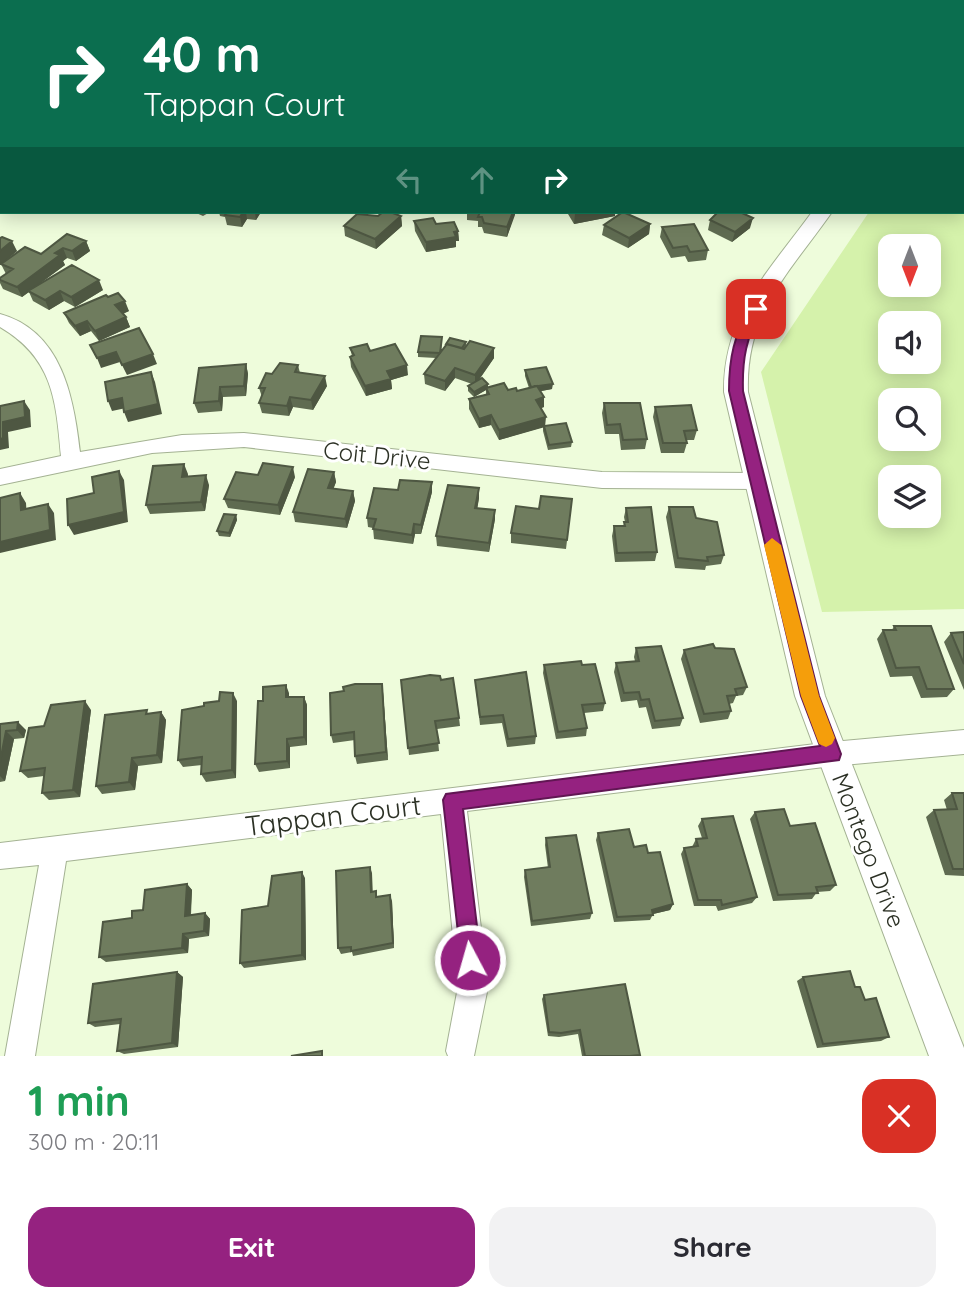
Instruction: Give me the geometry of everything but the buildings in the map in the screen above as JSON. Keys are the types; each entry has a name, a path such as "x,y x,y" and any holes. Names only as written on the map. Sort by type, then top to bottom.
{"street":[{"name":"Montego Drive","path":"821,214 768,287 743,331 736,359 736,391 810,696 948,1056"},
{"path":"4,322 44,353 57,374 65,397 71,461"},
{"name":"Coit Drive","path":"0,477 162,443 244,440 602,481 757,481"},
{"name":"Tappan Court","path":"0,856 832,754 964,742"},
{"path":"453,800 473,986 461,1051"},
{"path":"20,1056 55,849"}],"green space":[{"path":"868,214 964,214 964,609 822,612 761,372"}],"slow traffic":[{"path":"772,545 810,696 826,738"}],"route":[{"path":"470,960 453,800 832,754 810,696 736,391 736,359 743,331 756,309"}]}
